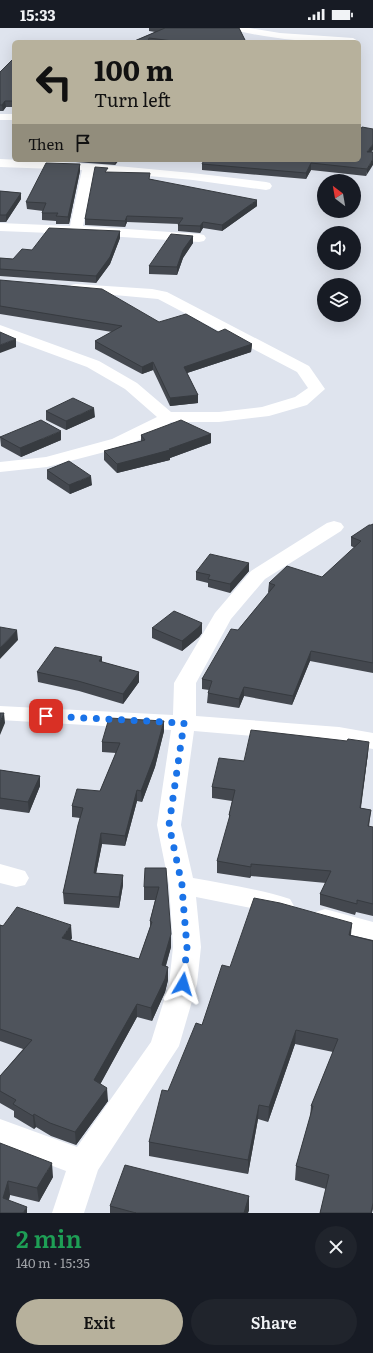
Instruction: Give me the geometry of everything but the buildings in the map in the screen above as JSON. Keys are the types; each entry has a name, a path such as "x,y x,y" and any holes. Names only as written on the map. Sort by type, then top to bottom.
{"street":[{"path":"237,28 262,33 340,40"},
{"path":"0,117 12,117"},
{"path":"0,163 196,171 266,186"},
{"path":"76,230 90,167"},
{"path":"0,227 199,238"},
{"path":"0,467 47,462 103,447 138,435 158,424 167,417 219,417 263,412 301,401 316,389 304,369 162,295 152,293 61,287"},
{"path":"0,330 93,364 131,386 167,417"},
{"path":"68,1213 84,1164 164,1046 183,984 187,947 182,885 169,825 184,723 185,683 222,617 258,575 334,527"},
{"path":"0,713 184,723 338,735 373,741"},
{"path":"182,885 256,899 373,932"},
{"path":"0,1132 84,1164"}],"route":[{"path":"46,716 184,723 169,825 182,885 187,947 183,984"}]}
